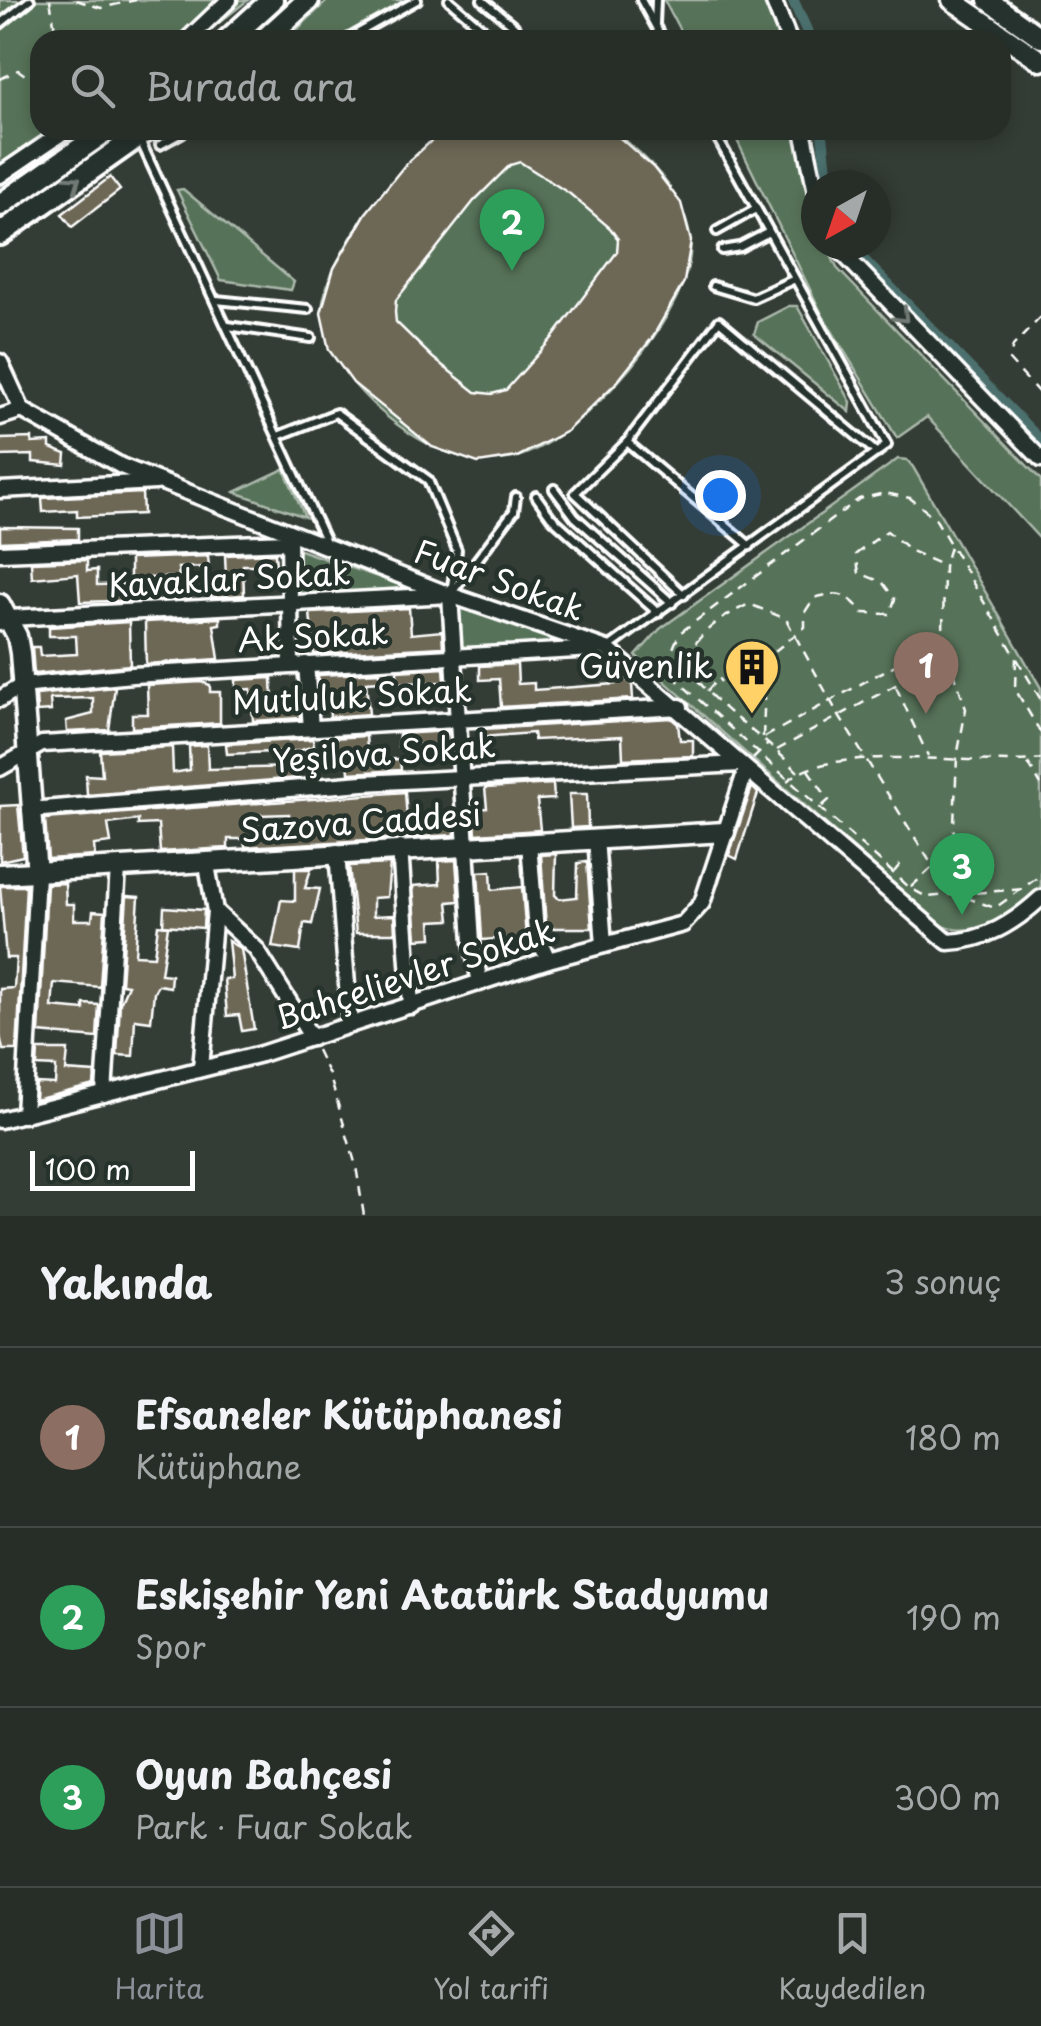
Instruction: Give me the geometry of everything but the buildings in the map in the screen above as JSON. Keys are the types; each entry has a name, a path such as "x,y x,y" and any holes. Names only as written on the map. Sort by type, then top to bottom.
{"main road":[{"path":"239,30 272,0"},
{"path":"275,30 308,0"},
{"path":"0,206 93,140"},
{"path":"0,234 144,140"}],"street":[{"path":"198,30 230,0"},
{"path":"773,0 784,30"},
{"path":"952,0 996,30"},
{"path":"988,0 1041,38"},
{"path":"1011,40 1041,61"},
{"path":"0,175 51,140"},
{"path":"806,140 812,170"},
{"path":"849,260 1041,459"},
{"path":"0,362 22,410 0,417"},
{"name":"Fuar Sokak","path":"22,410 120,466 289,536 328,546 450,595 607,649 948,942 973,942 998,930 1041,898"},
{"path":"0,490 162,482"},
{"path":"0,553 289,536 288,604 311,728"},
{"path":"450,595 472,942 480,983"},
{"name":"Kavaklar Sokak","path":"3,615 450,595"},
{"path":"3,615 20,653 37,874 24,1115"},
{"name":"Ak Sokak","path":"22,686 298,664 607,649"},
{"path":"0,698 22,686"},
{"name":"Mutluluk Sokak","path":"0,768 42,744 680,708"},
{"name":"Yeşilova Sokak","path":"30,810 218,792 744,767"},
{"name":"Bahçelievler Sokak","path":"0,1120 312,1038 548,960 683,924 702,903 744,767"},
{"name":"Sazova Caddesi","path":"0,874 726,832"},
{"path":"596,838 604,945"},
{"path":"530,843 536,932 548,960"},
{"path":"400,848 411,1006"},
{"path":"337,852 350,1025"},
{"path":"202,1068 215,911 206,864"},
{"path":"104,1094 118,868"},
{"path":"215,911 256,949 312,1038"}],"lane":[{"path":"0,24 30,0"},
{"path":"364,30 418,0"},
{"path":"449,0 484,30"},
{"path":"482,0 516,30"},
{"path":"642,0 658,30"},
{"path":"655,25 656,0"},
{"path":"150,140 215,300 328,546"},
{"path":"607,649 887,446 718,140"},
{"path":"717,230 756,209"},
{"path":"722,250 740,248 769,232"},
{"path":"713,286 753,298 795,279"},
{"path":"215,300 308,309"},
{"path":"684,595 574,493 627,442 719,322 877,453"},
{"path":"226,325 312,338"},
{"path":"278,436 336,413 428,480 458,550 450,595"},
{"path":"627,442 750,546"},
{"path":"554,489 575,517 672,603"},
{"path":"536,496 551,517 658,613"},
{"path":"450,595 514,511 516,497"}],"path":[{"path":"50,0 54,30"},
{"path":"76,0 101,8 136,0"},
{"path":"0,79 18,70 30,78"},
{"path":"1041,317 1013,346 1009,360 1041,396"},
{"path":"1027,889 927,897 910,888 786,782 679,682 670,667 672,648 681,632 859,500 885,493 910,498 935,518 1041,700"},
{"path":"763,738 766,658 805,627 805,612 814,598 833,592 852,598 862,614 890,614 894,599 882,582 859,573 856,554 887,531 911,551 944,566"},
{"path":"951,546 944,566 944,638 946,658 966,709 957,756 951,850 953,894"},
{"path":"798,772 778,750 706,693 684,662 694,642 722,617 749,604 786,618 839,716 932,868 953,894 995,908 1027,889 1041,875"},
{"path":"763,738 944,638"},
{"path":"1016,657 1015,689 1041,733"},
{"path":"778,750 946,658"},
{"path":"706,693 718,678 721,682"},
{"path":"896,685 930,758"},
{"path":"905,705 914,701"},
{"path":"912,720 918,718"},
{"path":"730,730 741,721"},
{"path":"918,734 928,730"},
{"path":"756,754 770,744"},
{"path":"786,782 808,769 866,760 957,756 1041,759"},
{"path":"1027,761 1041,785"},
{"path":"808,769 829,800 819,809"},
{"path":"802,795 815,784"},
{"path":"910,888 951,850"},
{"path":"894,874 900,859"},
{"path":"312,1038 330,1077 356,1166 364,1216"}],"green space":[{"path":"0,0 248,0 210,30 30,30 30,140 63,140 0,186"},
{"path":"328,0 405,0 352,30 296,30"},
{"path":"664,0 764,0 776,30 680,30"},
{"path":"581,140 624,140 661,176 680,205 690,237 688,266 676,299 656,334 601,400 540,447 513,458 469,458 426,443 370,401 352,381 325,322 324,296 333,271 366,213"},
{"path":"737,140 797,140 802,170 801,260 833,260 1041,480 1041,540 927,417 897,438 823,316"},
{"path":"183,189 294,282 291,290 221,280 177,190"},
{"path":"789,306 797,306 851,402 850,412 754,334 758,322"},
{"path":"898,459 907,460 913,467 1041,688 1041,886 1006,915 965,930 938,923 636,656 660,629"},
{"path":"284,469 305,517 235,492"},
{"path":"294,548 410,588 293,597"},
{"path":"459,603 564,642 461,651"}],"waterway":[{"path":"793,0 806,30"},
{"path":"823,140 826,170"},
{"path":"864,260 1041,441"}],"place":[{"name":"Eskişehir Yeni Atatürk Stadyumu","path":"512,271"},
{"name":"Efsaneler Kütüphanesi","path":"926,714"},
{"name":"Güvenlik","path":"752,716"},
{"name":"Oyun Bahçesi","path":"962,915"}]}
